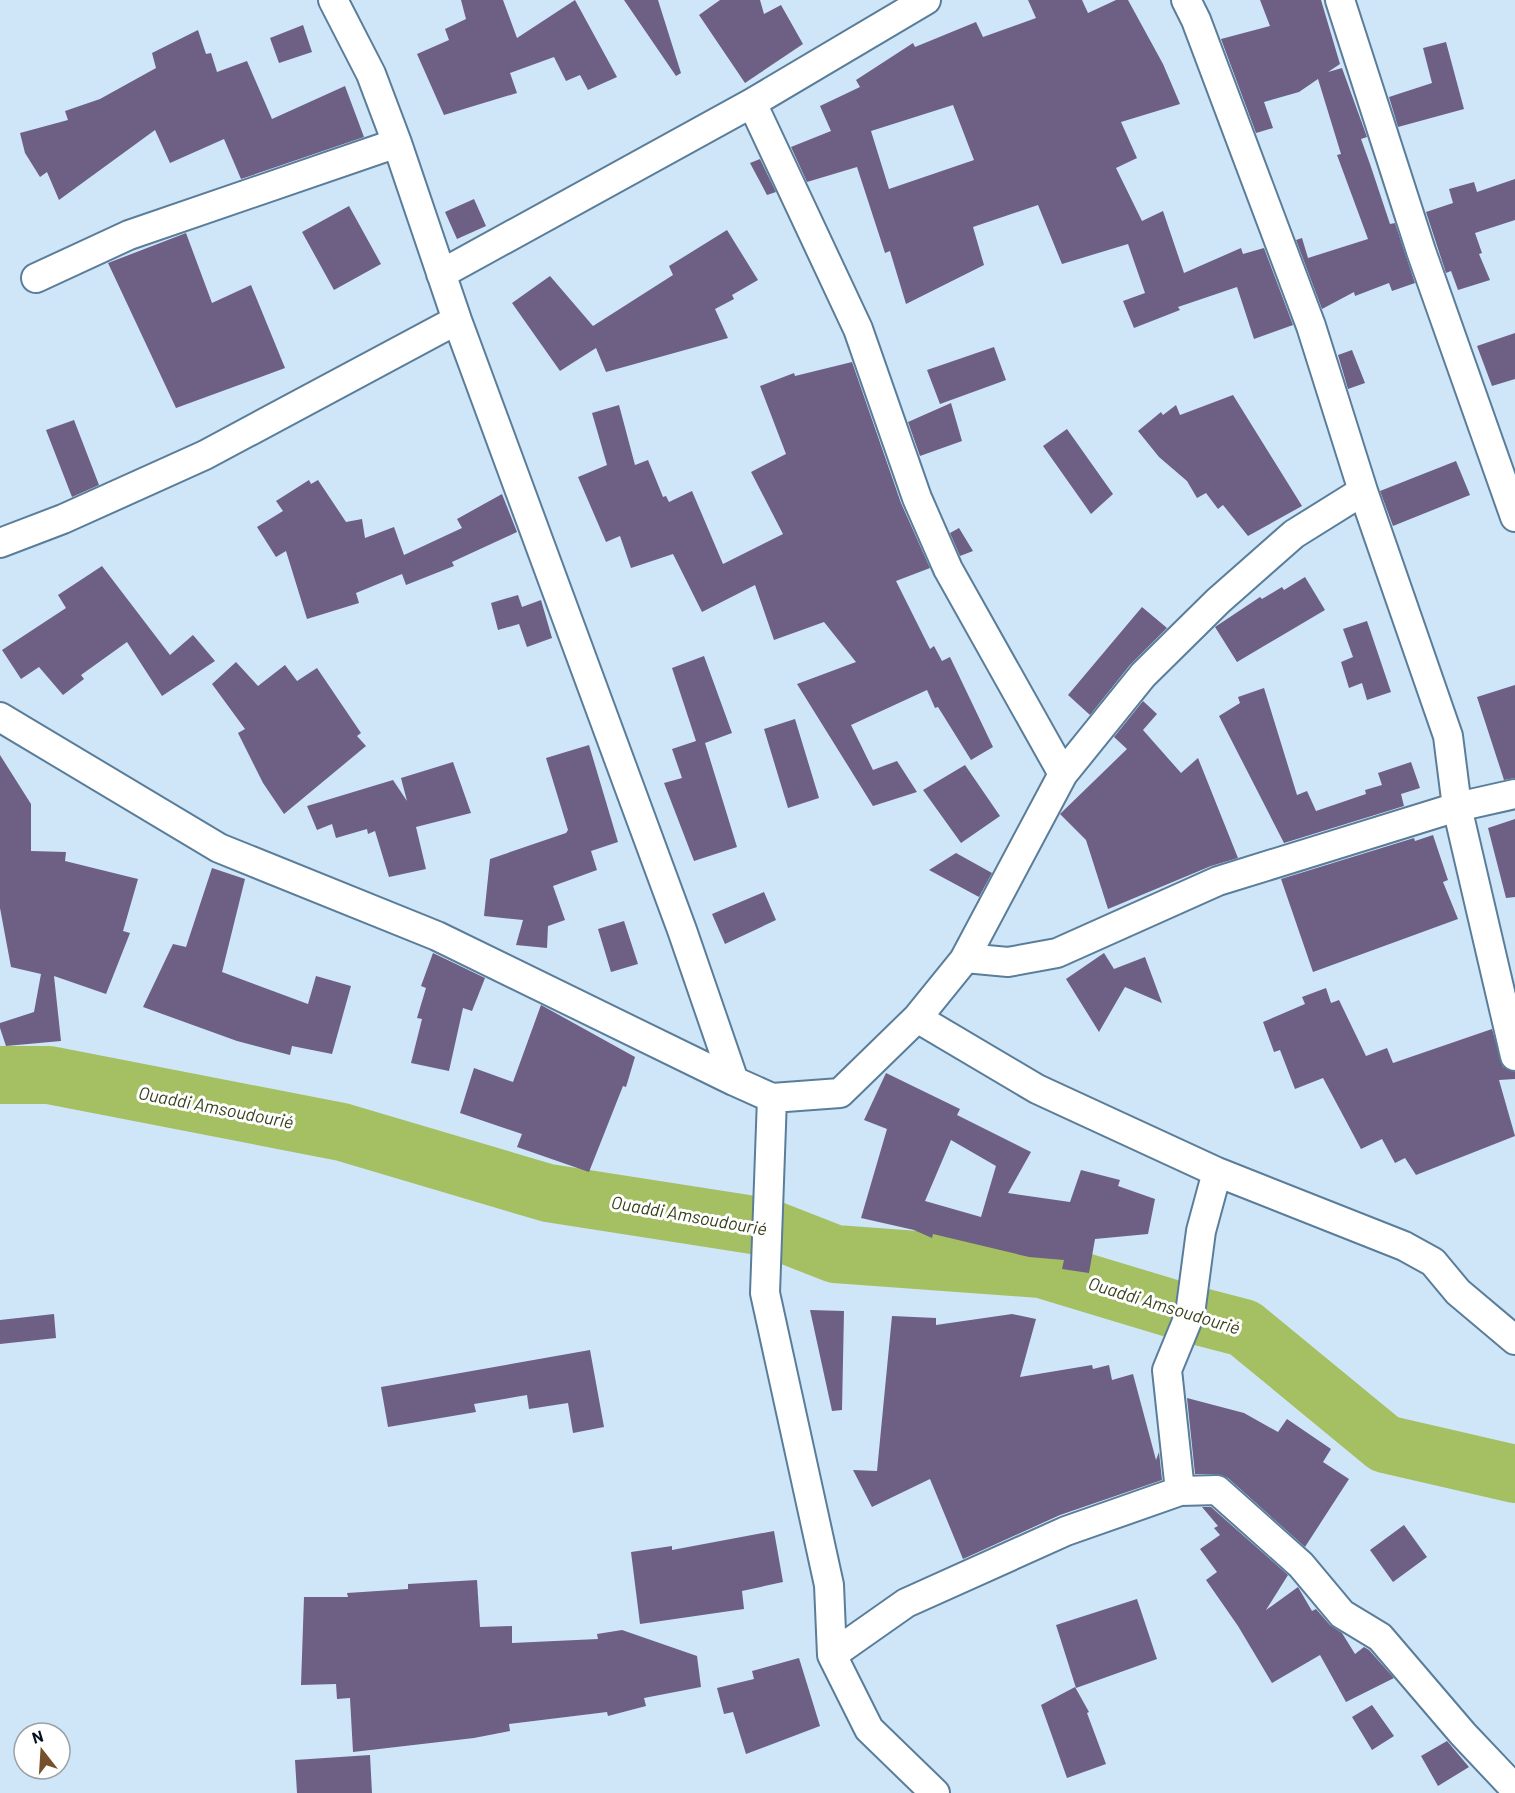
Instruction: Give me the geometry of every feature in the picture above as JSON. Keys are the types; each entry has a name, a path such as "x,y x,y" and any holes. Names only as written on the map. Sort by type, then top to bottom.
{"street":[{"path":"333,0 371,74 397,143 457,320 682,930 734,1081"},
{"path":"441,274 752,103 926,0"},
{"path":"1186,0 1196,20 1311,326 1363,491 1448,736 1457,807 1515,1056"},
{"path":"1340,0 1421,251 1515,517"},
{"path":"752,103 858,329 917,498 948,569 1063,774"},
{"path":"36,278 129,235 397,143"},
{"path":"0,543 63,519 205,454 457,320"},
{"path":"0,717 219,848 437,936 734,1081 772,1098 840,1093 917,1018 966,958 1063,774 1143,675 1218,601 1294,534 1363,491"},
{"path":"966,958 1008,962 1057,952 1218,881 1457,807 1515,794"},
{"path":"917,1018 1037,1089 1217,1172 1404,1246 1433,1262 1458,1292 1515,1340"},
{"path":"772,1098 765,1293 829,1586 832,1655 869,1729 936,1793"},
{"path":"1180,1491 1167,1370 1190,1314 1201,1231 1217,1172"},
{"path":"832,1655 906,1603 1066,1531 1180,1491 1217,1490 1301,1565 1342,1614 1380,1637 1463,1734 1515,1789"}],"building":[{"path":"461,0 503,0 517,38 575,0 617,77 588,90 580,75 566,81 554,57 510,73 517,93 444,115 417,54 449,40 445,29 466,19"},
{"path":"624,0 658,0 681,73 676,76"},
{"path":"720,0 760,0 764,14 781,5 803,44 745,83 699,15"},
{"path":"1028,0 1082,0 1088,13 1116,0 1128,0 1163,64 1180,104 1121,122 1137,158 1116,168 1142,221 1163,211 1184,273 1241,248 1243,254 1264,248 1293,325 1254,339 1237,287 1178,307 1180,310 1134,328 1123,301 1145,293 1128,244 1062,264 1038,205 973,227 984,265 906,304 890,251 885,253 857,167 807,182 791,147 831,131 820,106 860,87 856,80 913,43 915,47 976,22 983,37 1036,18","holes":["953,105 974,160 889,189 871,131"]},
{"path":"1260,0 1321,0 1340,64 1328,72 1342,68 1367,137 1361,139 1390,224 1395,223 1415,283 1392,291 1389,283 1355,296 1354,292 1322,309 1296,240 1302,238 1308,258 1368,239 1337,155 1341,154 1318,79 1299,92 1264,102 1273,128 1256,133 1221,39 1270,26"},
{"path":"303,25 312,52 279,63 270,38"},
{"path":"198,30 206,54 211,53 217,72 247,61 272,119 345,86 364,137 241,179 224,139 170,163 155,130 59,200 47,172 40,177 25,153 20,133 68,120 65,111 100,99 156,68 152,53"},
{"path":"1446,42 1464,109 1398,127 1389,97 1432,83 1423,48"},
{"path":"760,159 776,192 767,195 750,163"},
{"path":"1515,179 1515,220 1475,233 1482,253 1479,254 1490,280 1458,290 1451,271 1446,273 1426,212 1453,203 1449,189 1474,182 1477,192"},
{"path":"474,199 486,226 457,239 445,212"},
{"path":"349,206 381,264 334,290 302,232"},
{"path":"727,230 758,280 732,295 734,299 715,309 728,338 606,372 596,348 560,371 512,303 550,276 593,326 673,275 669,266"},
{"path":"186,233 212,303 251,285 285,368 176,408 108,263"},
{"path":"1515,333 1515,379 1492,386 1477,346"},
{"path":"994,347 1006,380 940,404 927,370"},
{"path":"1352,350 1365,383 1348,389 1338,355"},
{"path":"852,362 901,503 930,568 896,581 930,649 934,646 942,661 950,657 993,747 971,760 938,707 935,708 927,690 851,725 873,770 897,761 917,792 873,806 797,684 856,662 824,622 774,640 755,585 702,612 673,554 631,568 620,536 606,542 578,477 607,465 592,413 619,405 635,465 648,460 663,497 666,496 669,502 692,491 723,564 783,534 751,472 786,454 760,386 794,373 795,376"},
{"path":"1233,395 1302,506 1248,536 1223,505 1218,509 1206,493 1197,498 1187,481 1159,457 1138,431 1161,412 1163,415 1176,405 1180,415"},
{"path":"951,403 962,441 920,456 908,422"},
{"path":"74,420 99,485 72,497 46,430"},
{"path":"1067,429 1113,494 1091,514 1043,446"},
{"path":"1456,461 1470,495 1393,526 1380,491"},
{"path":"309,480 311,484 318,480 346,522 362,519 365,538 394,527 404,555 462,528 457,519 502,494 517,532 452,562 454,566 406,585 402,574 356,593 359,603 307,619 286,551 276,557 257,527 283,511 276,501"},
{"path":"959,528 973,551 960,556 950,533"},
{"path":"102,566 170,655 193,635 215,661 162,696 127,642 81,675 84,679 63,695 39,667 21,679 2,650 66,608 58,595"},
{"path":"1305,577 1325,610 1237,662 1215,627 1260,597 1262,599 1282,587 1284,590"},
{"path":"518,595 522,607 541,600 552,638 527,647 519,624 498,630 491,603"},
{"path":"1142,607 1167,628 1130,665 1090,715 1068,695"},
{"path":"1367,621 1391,692 1367,700 1362,683 1349,688 1341,662 1353,657 1343,629"},
{"path":"704,656 732,733 705,743 737,847 694,861 664,783 682,778 672,749 696,741 672,668"},
{"path":"236,662 258,686 285,665 297,681 317,668 361,733 357,736 366,746 284,814 263,783 238,733 245,729 212,684"},
{"path":"1515,685 1515,778 1504,780 1477,697"},
{"path":"1264,688 1297,795 1307,791 1316,811 1366,794 1365,790 1382,785 1378,773 1411,762 1420,788 1401,794 1404,806 1284,843 1219,716 1240,703 1238,697"},
{"path":"1143,701 1157,714 1143,730 1181,773 1198,758 1238,858 1211,866 1108,909 1086,840 1060,814 1127,749 1114,737"},
{"path":"795,719 819,798 788,808 764,729"},
{"path":"589,745 618,842 591,851 597,870 553,886 565,920 548,926 547,948 516,945 523,920 484,916 490,859 566,833 568,830 546,758"},
{"path":"0,755 31,804 31,851 66,852 65,861 138,879 123,931 130,933 106,994 54,976 61,1041 6,1046 0,1028 0,1023 34,1012 41,974 11,967 0,908"},
{"path":"453,762 471,813 416,827 426,869 389,877 375,831 368,834 367,829 336,838 332,824 317,830 307,806 393,780 407,801 401,778"},
{"path":"965,765 1000,816 961,843 923,790"},
{"path":"1515,819 1515,897 1506,898 1488,828"},
{"path":"1433,835 1448,880 1443,882 1458,919 1313,972 1281,879 1414,838 1415,841"},
{"path":"956,853 992,873 979,897 929,870"},
{"path":"212,868 245,879 222,972 308,1004 316,976 351,986 332,1054 292,1046 290,1055 237,1041 143,1007 173,944 186,947"},
{"path":"764,892 776,920 725,944 712,914"},
{"path":"624,921 638,964 611,972 598,929"},
{"path":"433,953 485,978 472,1011 463,1008 449,1071 411,1063 422,1019 417,1018 426,988 421,986"},
{"path":"1104,953 1114,969 1145,957 1162,1003 1125,987 1099,1032 1066,979"},
{"path":"1326,988 1331,1003 1339,1000 1366,1056 1387,1048 1393,1063 1492,1029 1503,1067 1515,1072 1515,1079 1499,1080 1515,1136 1416,1175 1405,1158 1395,1163 1382,1139 1361,1149 1323,1078 1295,1089 1280,1050 1274,1052 1263,1022 1305,1004 1302,997"},
{"path":"541,1005 635,1057 626,1087 623,1086 589,1172 517,1147 522,1134 460,1113 474,1068 513,1082"},
{"path":"886,1073 960,1109 957,1115 1031,1152 1008,1193 1070,1202 1081,1170 1120,1180 1118,1186 1155,1199 1148,1234 1095,1239 1089,1273 1062,1269 1064,1260 1029,1257 933,1234 932,1238 914,1230 861,1218 887,1129 864,1120","holes":["951,1140 996,1166 981,1217 925,1201"]},
{"path":"810,1310 844,1311 842,1410 832,1411"},
{"path":"54,1314 56,1338 0,1344 0,1320"},
{"path":"1012,1314 1036,1319 1020,1377 1092,1365 1093,1369 1109,1365 1112,1380 1133,1374 1156,1460 1159,1452 1162,1480 1060,1515 963,1559 930,1479 872,1507 853,1470 877,1471 892,1316 936,1318 936,1325"},
{"path":"590,1350 604,1427 573,1433 568,1403 529,1409 527,1395 474,1404 476,1412 388,1427 381,1387"},
{"path":"1187,1398 1244,1413 1278,1432 1287,1419 1331,1449 1323,1462 1349,1479 1305,1547 1228,1478 1217,1474 1195,1474"},
{"path":"1202,1507 1211,1507 1288,1575 1266,1610 1298,1587 1312,1611 1316,1609 1330,1625 1342,1633 1355,1654 1364,1647 1369,1650 1394,1678 1346,1702 1320,1655 1272,1683 1238,1626 1206,1580 1217,1572 1200,1549 1220,1535 1214,1528 1218,1526"},
{"path":"1404,1525 1427,1557 1393,1582 1370,1550"},
{"path":"774,1531 783,1582 742,1591 744,1609 640,1624 631,1552 672,1546 672,1550"},
{"path":"477,1580 480,1627 512,1626 512,1643 598,1639 597,1634 622,1630 697,1656 701,1687 644,1698 646,1706 608,1716 607,1712 509,1724 510,1731 474,1738 353,1752 350,1698 337,1699 336,1684 301,1685 304,1597 348,1597 347,1593 408,1589 408,1584"},
{"path":"1137,1599 1157,1659 1076,1688 1056,1625"},
{"path":"799,1658 820,1726 746,1754 733,1712 724,1714 717,1688 754,1679 752,1671"},
{"path":"1075,1687 1089,1712 1087,1713 1106,1764 1067,1778 1041,1705"},
{"path":"1372,1705 1394,1736 1372,1750 1352,1717"},
{"path":"1447,1741 1469,1767 1438,1786 1421,1756"},
{"path":"370,1755 372,1793 297,1793 295,1760"}],"waterway":[{"name":"Ouaddi Amsoudourié","path":"0,1075 49,1075 342,1132 548,1193 766,1227 835,1254 1041,1269 1244,1328 1385,1444 1515,1474"}]}
